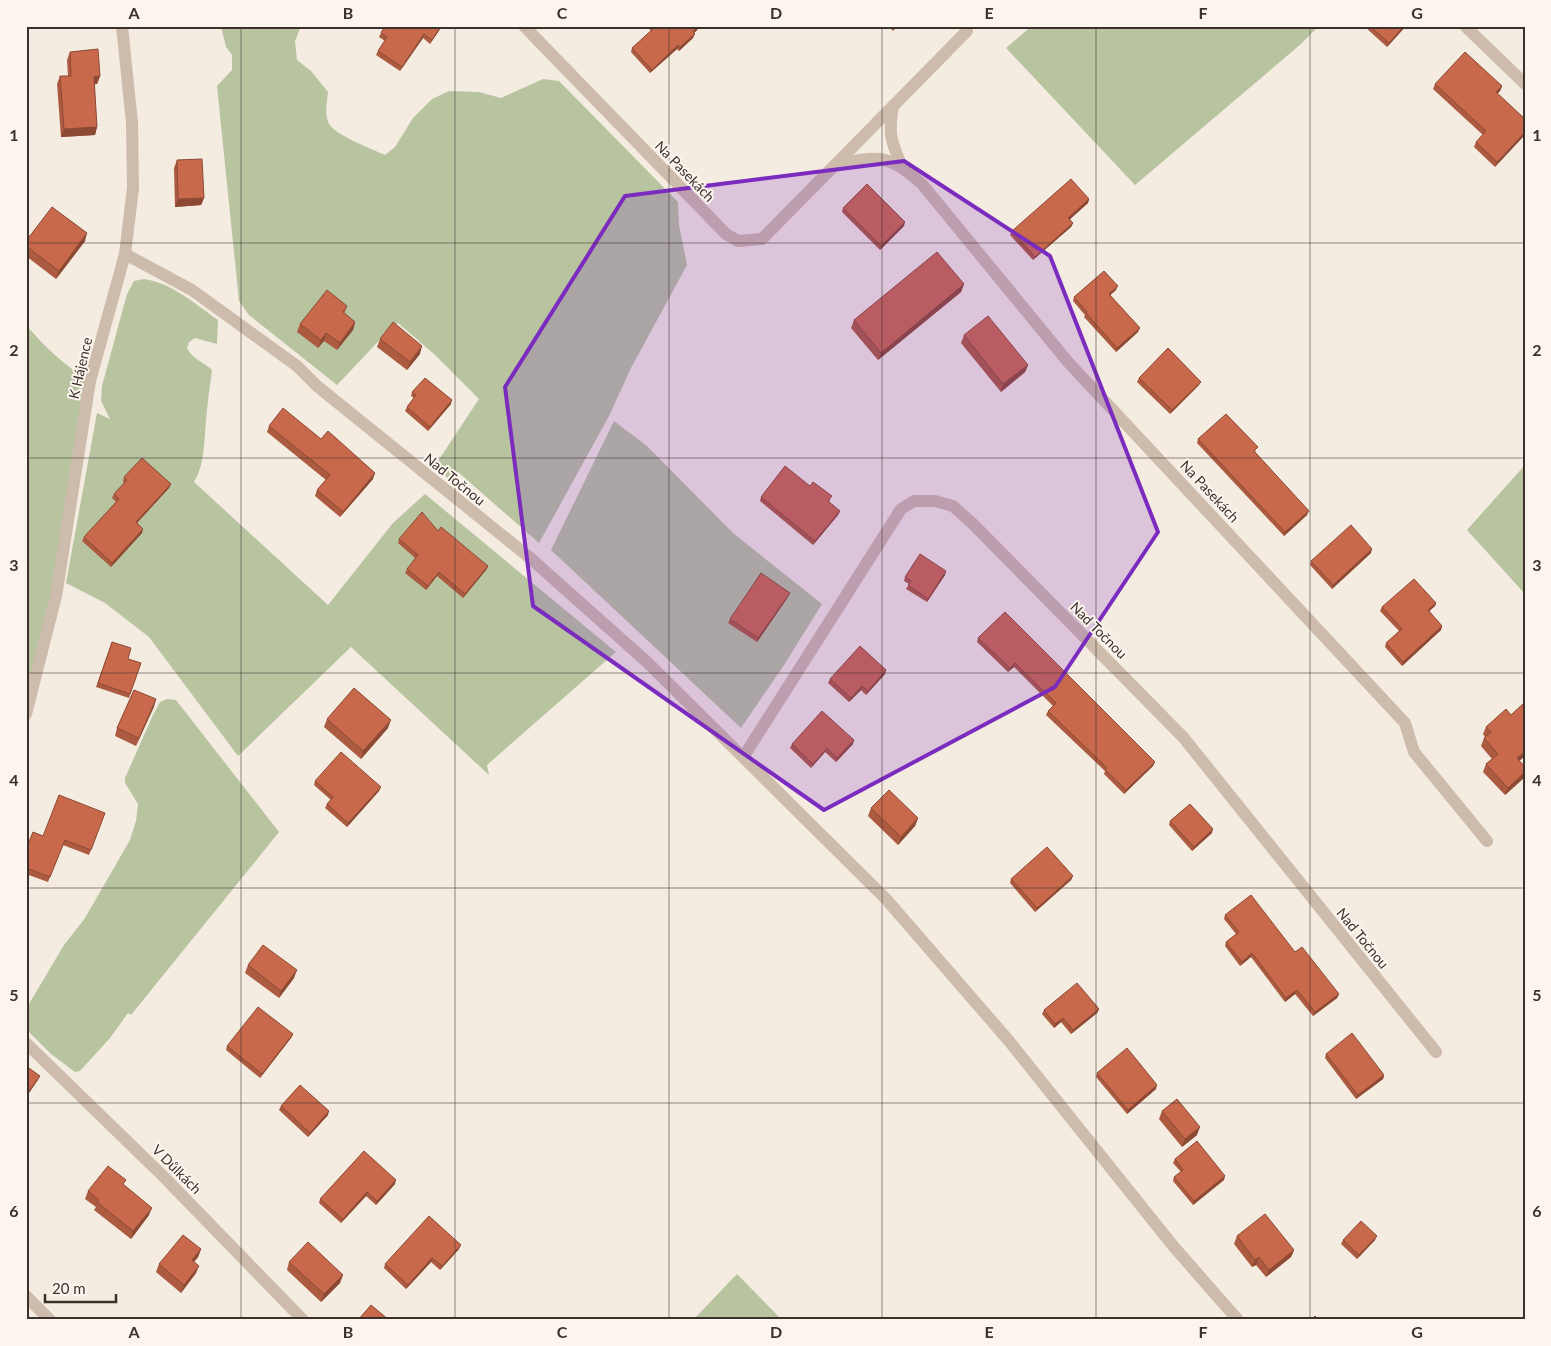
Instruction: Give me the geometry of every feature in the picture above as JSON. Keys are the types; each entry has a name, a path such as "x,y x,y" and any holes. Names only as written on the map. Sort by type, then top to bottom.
{"street":[{"name":"K Hájence","path":"26,714 56,596 90,381 125,254 133,188 132,133 122,26"},
{"name":"Na Pasekách","path":"524,26 726,234 738,241 762,239 967,31"},
{"path":"1465,26 1525,84"},
{"name":"Na Pasekách","path":"893,106 890,126 893,145 902,167"},
{"name":"Na Pasekách","path":"836,165 867,158 885,159 902,167 922,184 1068,362 1405,723 1414,752 1487,841"},
{"name":"Nad Točnou","path":"125,254 192,290 298,366 317,386 529,557 647,662 886,898 1009,1041 1174,1247 1238,1320"},
{"name":"Nad Točnou","path":"744,756 901,509 914,501 935,501 953,506 1183,737 1436,1052"},
{"name":"V Důlkách","path":"26,1043 164,1177 303,1320"},
{"path":"26,1296 50,1320"}],"highlighted area":[{"path":"904,161 1050,256 1158,532 1055,687 824,810 533,606 505,387 625,196"}],"green space":[{"path":"221,26 301,26 295,41 297,60 311,71 328,92 326,112 329,124 338,133 385,155 395,147 413,118 432,99 449,91 479,92 501,98 543,79 559,81 678,202 679,225 687,265 631,368 609,416 539,543 458,472 449,480 436,464 479,399 434,354 398,323 337,385 249,315 239,301 217,86 232,70 232,55 226,47"},
{"path":"1032,26 1319,26 1301,44 1135,185 1006,48"},
{"path":"144,279 154,281 174,290 218,320 217,344 195,338 189,342 187,348 193,356 212,370 203,452 198,475 194,482 328,605 393,523 425,494 616,652 487,765 489,775 351,647 238,756 149,637 105,603 66,583 97,413 110,419 101,401 102,386 127,294 134,281"},
{"path":"26,325 56,356 90,381 68,521 26,714"},
{"path":"614,421 647,446 733,533 822,604 786,662 741,728 551,550"},
{"path":"1525,465 1525,594 1467,530"},
{"path":"167,699 176,700 279,832 131,1015 128,1013 110,1038 80,1071 75,1072 51,1054 26,1029 26,1009 64,945 85,918 130,840 136,821 138,804 125,783 125,778 153,715 160,702"},
{"path":"737,1274 782,1320 693,1320"}],"building":[{"path":"385,26 441,26 432,40 424,34 402,67 378,51 387,37 381,33"},
{"path":"652,26 698,26 693,32 695,34 680,47 678,45 652,70 632,48 654,28"},
{"path":"1370,26 1404,26 1389,43"},
{"path":"98,49 100,76 94,77 97,127 64,129 60,76 71,76 70,52"},
{"path":"1465,52 1502,86 1496,92 1525,119 1525,132 1497,162 1476,142 1486,131 1435,84"},
{"path":"202,159 204,198 178,199 177,160"},
{"path":"1071,179 1089,199 1068,218 1073,223 1035,257 1012,231"},
{"path":"867,184 905,222 881,246 843,208"},
{"path":"52,207 87,233 59,271 26,246 26,241"},
{"path":"937,252 964,284 881,353 854,320"},
{"path":"1104,271 1118,286 1109,294 1140,328 1117,348 1074,297"},
{"path":"327,290 347,306 343,312 355,322 340,343 326,333 321,340 300,324"},
{"path":"988,316 1028,365 1003,384 964,335"},
{"path":"393,322 422,346 410,362 380,339"},
{"path":"1168,348 1201,382 1172,410 1139,378"},
{"path":"425,378 452,400 430,427 407,407 416,395 412,392"},
{"path":"283,408 321,439 328,431 375,473 343,512 317,490 330,475 269,426"},
{"path":"1226,414 1258,447 1254,451 1309,511 1285,532 1198,439"},
{"path":"142,458 171,484 136,522 143,529 112,563 84,537 119,499 114,494 127,480 124,477"},
{"path":"785,466 810,486 813,482 832,496 828,501 840,511 815,541 761,497"},
{"path":"422,512 438,531 441,527 488,566 465,594 439,572 428,586 407,569 418,555 399,539"},
{"path":"1351,525 1372,549 1333,585 1311,561"},
{"path":"920,554 946,571 928,599 908,585 911,581 905,577"},
{"path":"761,573 790,593 758,638 730,619"},
{"path":"1414,579 1436,603 1428,610 1442,626 1403,662 1386,643 1402,629 1382,607"},
{"path":"1005,612 1155,762 1126,790 1105,770 1107,768 1048,711 1056,703 1015,663 1010,668 978,638"},
{"path":"112,642 131,648 128,659 141,663 130,694 98,683"},
{"path":"860,646 886,670 868,691 862,686 851,698 830,679"},
{"path":"354,688 391,720 363,751 327,719"},
{"path":"134,690 156,699 139,738 117,728"},
{"path":"1525,702 1525,751 1517,758 1525,767 1525,772 1508,788 1486,764 1498,754 1484,738 1491,732 1486,727 1506,709 1511,715"},
{"path":"822,711 854,740 837,758 827,748 813,764 792,744"},
{"path":"341,752 381,787 348,823 327,804 333,797 315,781"},
{"path":"889,790 918,818 901,837 871,808"},
{"path":"59,795 105,813 91,850 65,840 50,877 26,868 26,849 33,832 43,836"},
{"path":"1190,804 1213,829 1194,847 1170,821"},
{"path":"1047,847 1073,876 1037,908 1011,879"},
{"path":"1251,895 1295,952 1302,947 1339,994 1315,1012 1297,990 1286,998 1252,953 1242,962 1226,942 1239,932 1225,915"},
{"path":"263,945 297,970 281,991 248,965"},
{"path":"1077,983 1099,1009 1073,1030 1063,1018 1055,1024 1044,1010"},
{"path":"258,1007 293,1034 262,1074 227,1046"},
{"path":"1352,1033 1384,1075 1358,1095 1326,1054"},
{"path":"1127,1048 1157,1085 1128,1110 1097,1073"},
{"path":"26,1066 40,1076 28,1092 26,1091"},
{"path":"300,1085 329,1111 310,1133 281,1106"},
{"path":"1177,1099 1200,1127 1185,1139 1162,1111"},
{"path":"1197,1141 1225,1176 1194,1201 1174,1177 1183,1170 1175,1159"},
{"path":"364,1151 396,1180 377,1201 367,1192 343,1219 320,1199"},
{"path":"108,1166 126,1180 123,1184 152,1208 133,1231 97,1202 99,1200 88,1191"},
{"path":"1265,1214 1294,1250 1269,1270 1259,1257 1255,1260 1237,1236"},
{"path":"429,1216 461,1245 442,1266 432,1258 408,1285 385,1264"},
{"path":"1361,1221 1377,1236 1359,1255 1343,1240"},
{"path":"183,1235 201,1249 192,1260 199,1266 184,1285 159,1264"},
{"path":"308,1242 343,1275 324,1294 289,1262"},
{"path":"371,1305 389,1320 358,1320"},
{"path":"1315,1316 1319,1320 1311,1320"}]}
